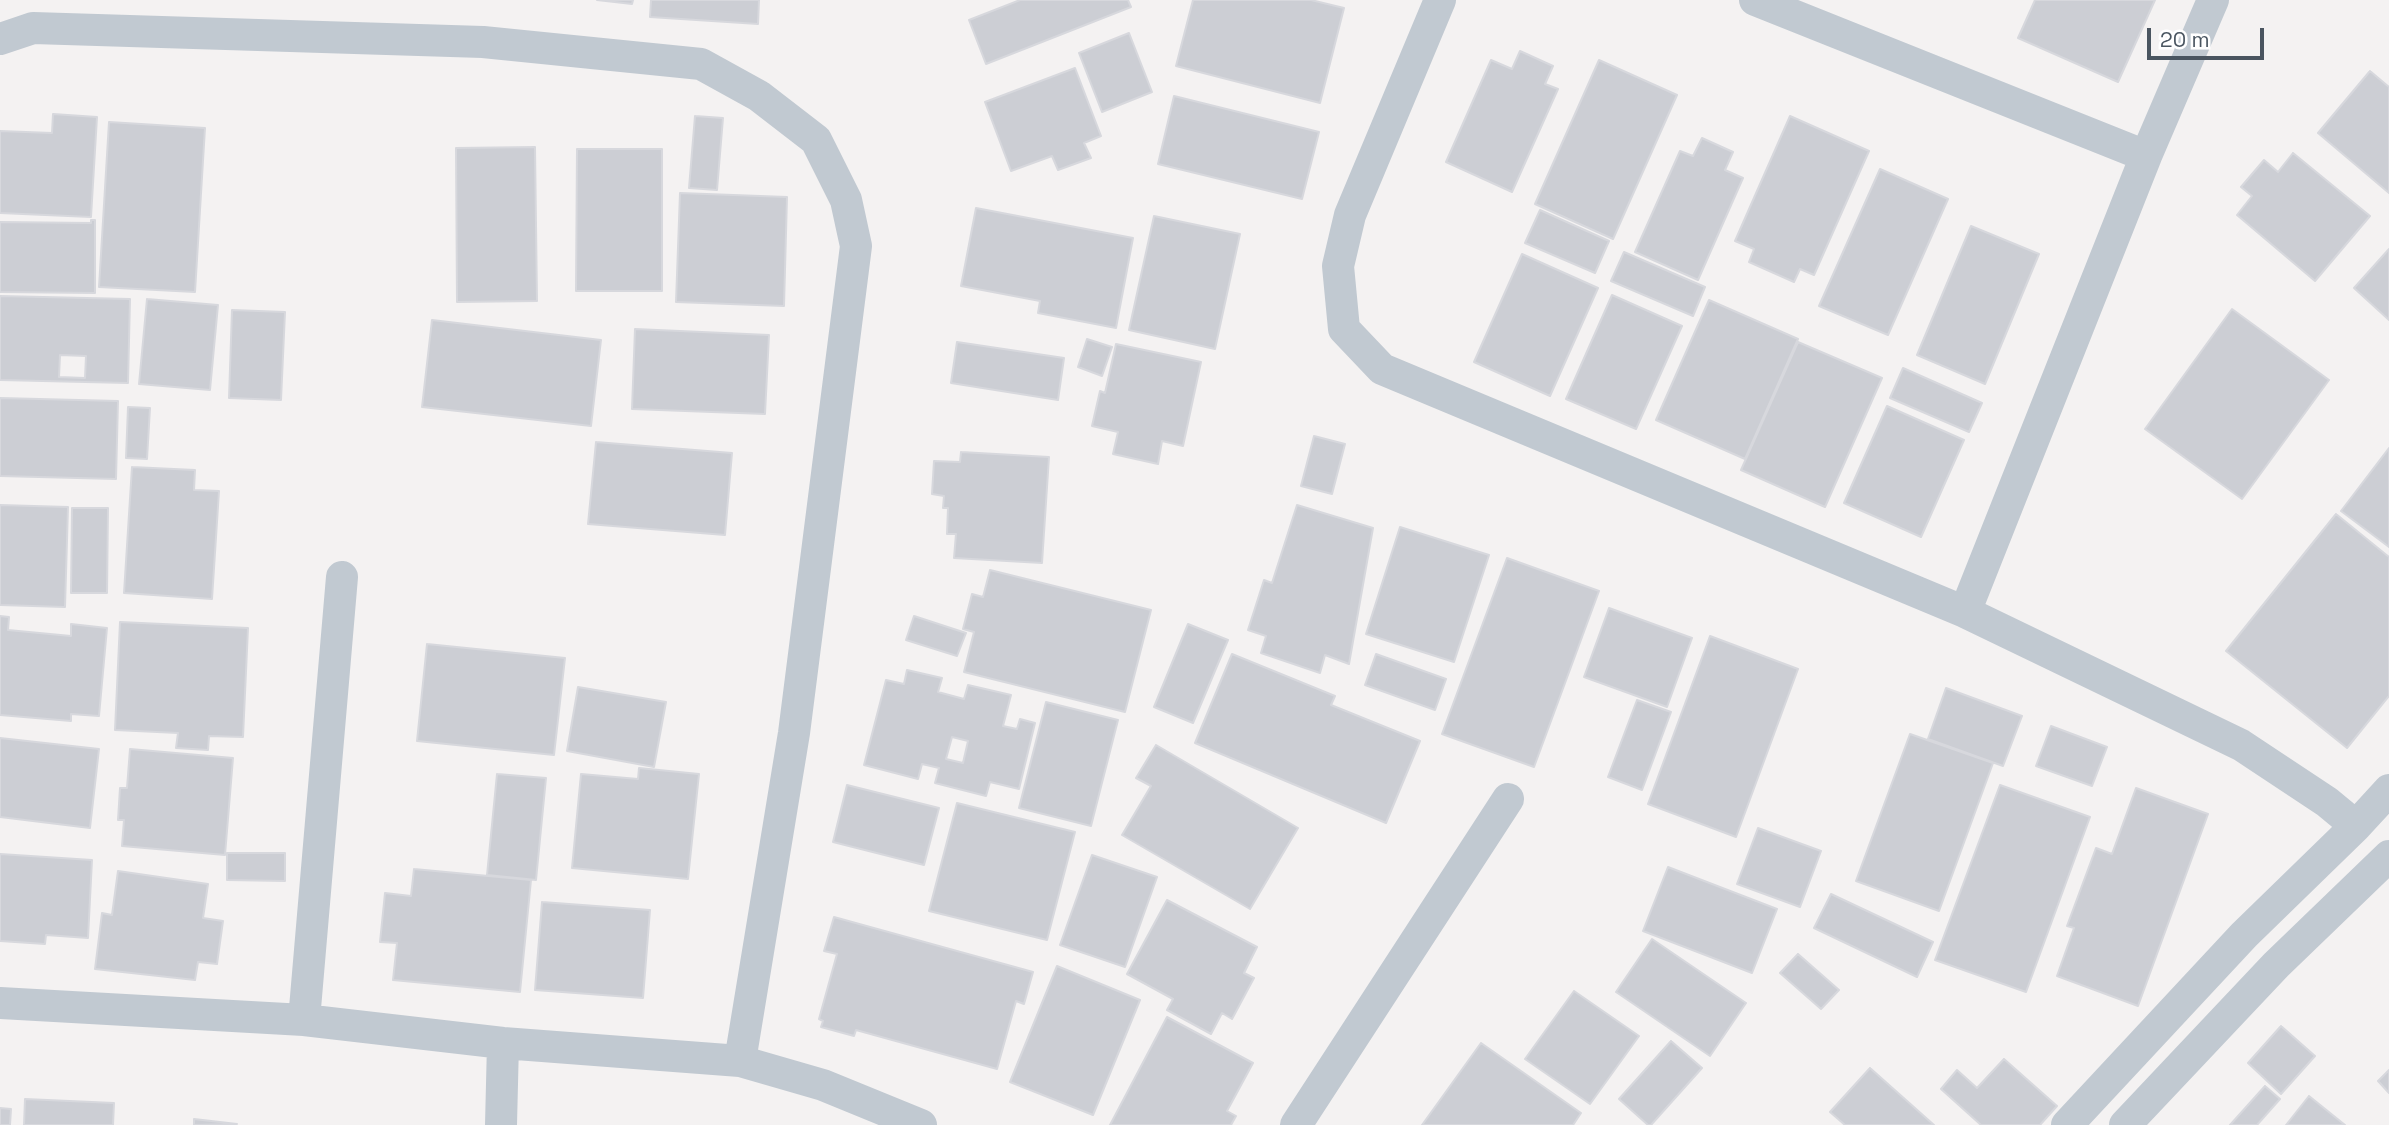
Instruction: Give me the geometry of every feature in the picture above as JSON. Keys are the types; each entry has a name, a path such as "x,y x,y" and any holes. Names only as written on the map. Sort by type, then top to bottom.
{"street":[{"path":"1440,0 1350,215 1338,266 1344,330 1382,369 1965,612 2241,745 2327,802 2356,826"},
{"path":"1755,0 2146,156"},
{"path":"1965,612 2146,156 2213,0"},
{"path":"0,38 33,27 483,42 701,64 759,96 816,140 846,200 856,246 794,733 740,1061"},
{"path":"304,1020 342,577"},
{"path":"2067,1125 2244,935 2356,826 2389,790"},
{"path":"1296,1125 1508,799"},
{"path":"2125,1125 2276,965 2389,856"},
{"path":"0,1003 304,1020 503,1043 740,1061 823,1085 921,1125"},
{"path":"501,1125 503,1043"}],"building":[{"path":"597,0 633,0 632,4"},
{"path":"651,0 759,0 758,24 650,17"},
{"path":"1020,0 1128,0 1131,7 986,64 969,20"},
{"path":"1193,0 1311,0 1344,8 1320,103 1176,66"},
{"path":"2035,0 2155,0 2118,82 2018,38"},
{"path":"1129,33 1152,92 1102,112 1079,53"},
{"path":"1520,51 1553,66 1545,84 1558,89 1512,192 1446,162 1491,60 1512,69"},
{"path":"1599,60 1677,95 1613,239 1535,204"},
{"path":"1075,68 1101,136 1084,143 1091,158 1058,170 1052,156 1011,171 985,102"},
{"path":"2370,71 2389,87 2389,193 2318,133"},
{"path":"1174,96 1319,132 1302,199 1158,164"},
{"path":"53,114 97,117 91,217 0,213 0,131 52,133"},
{"path":"695,116 723,118 717,190 689,188"},
{"path":"1790,116 1869,151 1814,275 1800,269 1794,282 1749,262 1754,249 1735,241"},
{"path":"109,122 205,128 195,292 99,287"},
{"path":"1702,138 1733,152 1725,170 1743,178 1698,280 1635,252 1680,151 1693,156"},
{"path":"535,147 537,301 457,302 456,148"},
{"path":"577,149 662,149 662,291 576,291"},
{"path":"2293,153 2370,216 2315,281 2237,215 2252,196 2241,187 2264,160 2278,172"},
{"path":"1880,169 1948,199 1888,335 1819,306"},
{"path":"680,193 787,197 784,306 676,302"},
{"path":"976,208 1133,238 1116,328 1038,313 1040,301 961,286"},
{"path":"1540,210 1609,241 1595,273 1525,243"},
{"path":"1154,216 1240,234 1215,349 1129,330"},
{"path":"91,220 95,220 95,293 0,292 0,222 91,223"},
{"path":"1971,226 2039,254 1985,384 1917,355"},
{"path":"2389,249 2389,320 2354,288"},
{"path":"1624,252 1705,287 1693,316 1611,281"},
{"path":"1522,254 1598,288 1550,396 1474,362"},
{"path":"1612,295 1682,326 1636,429 1566,399"},
{"path":"0,296 130,299 128,383 0,380","holes":["60,355 86,356 85,378 59,377"]},
{"path":"147,299 218,305 210,390 139,384"},
{"path":"1709,300 1798,339 1745,459 1656,420"},
{"path":"2232,309 2329,380 2242,499 2145,429"},
{"path":"232,310 285,312 281,400 229,398"},
{"path":"432,320 601,340 591,426 422,407"},
{"path":"635,329 769,335 765,414 632,409"},
{"path":"1087,339 1112,347 1102,376 1078,367"},
{"path":"957,342 1064,358 1058,400 951,383"},
{"path":"1798,342 1882,378 1825,507 1741,470"},
{"path":"1116,344 1201,362 1183,446 1162,441 1158,464 1113,454 1118,432 1092,426 1100,391 1105,393"},
{"path":"1903,368 1982,403 1969,432 1890,398"},
{"path":"0,398 118,401 116,479 0,476"},
{"path":"1887,406 1964,440 1921,537 1844,503"},
{"path":"128,407 150,408 147,459 126,458"},
{"path":"1314,436 1345,444 1332,494 1301,486"},
{"path":"596,442 732,453 725,535 588,524"},
{"path":"2389,448 2389,547 2341,511"},
{"path":"961,452 1049,457 1042,563 954,558 956,534 947,534 948,508 943,508 944,496 932,494 934,461 960,462"},
{"path":"132,467 195,470 194,490 219,491 212,599 124,593"},
{"path":"0,505 68,507 65,607 0,605"},
{"path":"1297,505 1373,528 1349,664 1325,655 1320,673 1261,653 1266,636 1248,630 1264,580 1272,583"},
{"path":"72,508 108,508 107,593 71,593"},
{"path":"2336,514 2389,557 2389,696 2347,748 2226,651"},
{"path":"1400,527 1489,555 1454,662 1366,634"},
{"path":"1507,558 1599,591 1534,767 1442,734"},
{"path":"990,570 1151,610 1125,712 964,672 974,632 963,629 972,594 983,597"},
{"path":"1609,608 1692,638 1667,707 1584,677"},
{"path":"0,616 9,617 8,630 71,636 71,624 107,628 99,716 71,714 71,721 0,715"},
{"path":"914,616 966,633 957,656 906,640"},
{"path":"120,622 248,628 243,737 209,736 208,750 176,748 178,733 115,730"},
{"path":"1188,624 1228,640 1193,723 1154,707"},
{"path":"1710,636 1798,669 1736,837 1648,804"},
{"path":"427,644 565,658 554,755 417,741"},
{"path":"1232,654 1335,696 1331,705 1420,741 1386,823 1195,743"},
{"path":"1376,654 1446,679 1435,710 1365,685"},
{"path":"907,670 942,678 938,692 964,699 968,685 1011,695 1003,726 1017,729 1020,719 1035,723 1019,789 990,782 986,796 935,783 939,768 922,764 918,779 864,765 886,680 904,684","holes":["952,737 968,741 963,763 946,759"]},
{"path":"578,687 666,702 654,767 567,751"},
{"path":"1946,688 2022,716 2003,766 1928,739"},
{"path":"1637,700 1671,712 1642,790 1608,777"},
{"path":"1046,702 1118,720 1091,826 1019,808"},
{"path":"2051,726 2107,747 2092,786 2036,766"},
{"path":"1910,734 1993,763 1939,911 1856,881"},
{"path":"0,738 99,749 90,828 0,817"},
{"path":"1156,745 1298,828 1250,909 1122,835 1151,786 1136,778"},
{"path":"130,749 233,758 225,855 122,846 124,820 118,820 120,788 127,788"},
{"path":"639,768 699,774 688,879 572,868 581,774 638,779"},
{"path":"497,774 546,778 536,880 487,875"},
{"path":"847,785 939,808 924,865 833,842"},
{"path":"2000,785 2090,817 2026,992 1935,960"},
{"path":"2136,788 2208,814 2138,1006 2057,976 2074,928 2067,926 2096,848 2112,854"},
{"path":"957,803 1075,832 1047,940 929,911"},
{"path":"1758,828 1821,851 1800,907 1737,884"},
{"path":"227,853 285,853 285,881 227,880"},
{"path":"0,854 92,860 88,938 46,935 45,944 0,941"},
{"path":"1092,855 1157,877 1125,967 1060,945"},
{"path":"1668,867 1777,909 1752,973 1643,931"},
{"path":"414,869 531,880 520,992 393,980 397,943 380,942 385,893 411,896"},
{"path":"118,871 208,884 203,918 223,921 217,964 198,962 195,980 95,969 102,913 112,915"},
{"path":"1831,894 1933,942 1917,977 1814,928"},
{"path":"1167,900 1257,947 1244,973 1254,978 1232,1019 1222,1013 1211,1034 1167,1010 1173,999 1127,974"},
{"path":"542,902 650,910 643,998 535,990"},
{"path":"834,917 1033,972 1024,1004 1016,1001 997,1069 856,1030 854,1036 821,1027 823,1021 819,1019 837,954 824,951"},
{"path":"1652,939 1746,1003 1710,1056 1616,992"},
{"path":"1798,954 1839,990 1821,1009 1780,973"},
{"path":"1057,966 1140,1000 1093,1115 1010,1082"},
{"path":"1574,991 1639,1036 1590,1104 1525,1059"},
{"path":"1167,1017 1253,1063 1227,1111 1236,1116 1231,1125 1110,1125"},
{"path":"2281,1026 2315,1056 2281,1094 2248,1063"},
{"path":"1671,1041 1702,1068 1651,1125 1648,1125 1619,1099"},
{"path":"1481,1043 1581,1113 1573,1125 1422,1125"},
{"path":"2004,1059 2057,1106 2040,1125 1981,1125 1941,1089 1957,1070 1977,1088"},
{"path":"1870,1068 1934,1125 1845,1125 1830,1112"},
{"path":"2389,1070 2389,1093 2378,1081"},
{"path":"2265,1086 2280,1099 2257,1125 2230,1125"},
{"path":"2309,1096 2345,1125 2286,1125"},
{"path":"25,1099 114,1103 113,1125 24,1125"},
{"path":"0,1108 11,1109 10,1125 0,1125"},
{"path":"194,1119 237,1124 194,1125"}]}
